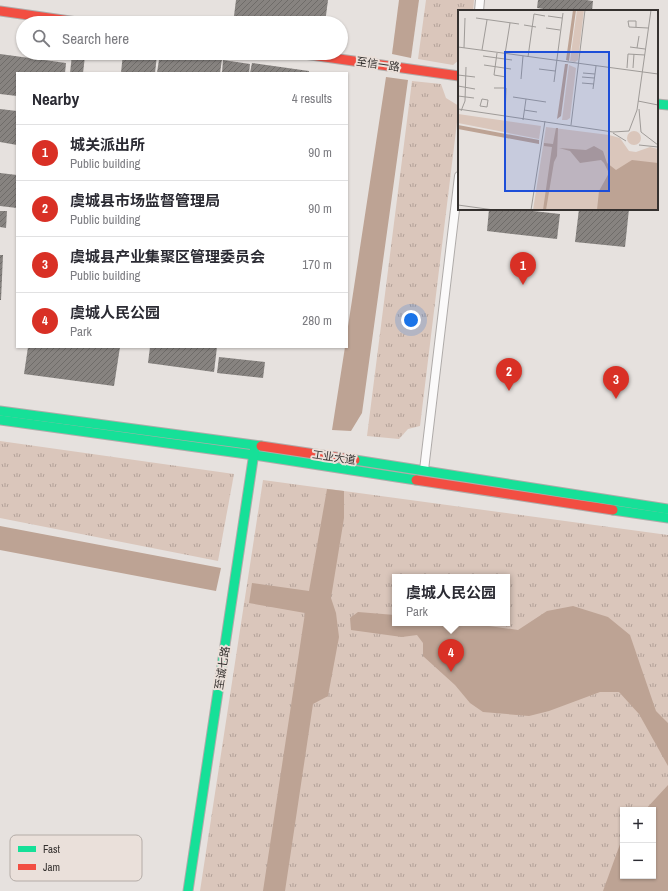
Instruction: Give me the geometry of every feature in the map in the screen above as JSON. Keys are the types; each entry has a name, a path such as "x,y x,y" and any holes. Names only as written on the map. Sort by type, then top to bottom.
{"main road":[{"path":"0,11 35,16"},
{"name":"至信一路","path":"346,60 458,76"},
{"path":"658,104 668,105"},
{"name":"工业大道","path":"0,410 256,445 668,508"},
{"path":"0,420 254,455 668,518"},
{"name":"至诚七路","path":"188,891 256,445"}],"street":[{"path":"479,10 480,0"},
{"path":"424,470 458,184"}],"green space":[{"path":"426,0 474,0 473,10 458,10 458,61 453,65 418,59"},
{"path":"412,81 441,84 446,98 458,105 458,114 420,426 408,429 399,439 367,436"},
{"path":"0,441 234,474 218,561 0,518"},
{"path":"263,480 668,535 668,891 200,891"}],"shaded area":[{"path":"399,0 419,0 411,58 392,54"},
{"path":"386,77 408,80 362,413 351,431 332,430 345,348 348,348 348,326"},
{"path":"327,489 344,491 344,518 331,598 336,613 339,637 328,696 313,704 285,891 263,891 305,613 249,603 252,583 309,591"},
{"path":"0,526 221,568 216,591 0,550"},
{"path":"573,606 608,617 630,635 656,711 668,723 668,766 639,714 619,692 600,692 549,711 529,716 483,712 470,703 455,685 423,656 423,643 417,635 402,637 351,630 350,618 358,612 392,615 392,626 489,626 518,630 547,611"},
{"path":"668,785 668,891 603,891 620,844 620,879 656,879 656,807 648,807"}],"building":[{"path":"236,0 328,0 326,16 234,16"},
{"path":"538,0 593,1 592,10 550,10 537,8"},
{"path":"0,54 16,56 16,60 44,60 66,63 65,72 16,72 16,96 0,94"},
{"path":"71,60 85,60 83,72 70,72"},
{"path":"122,60 156,60 155,72 121,72"},
{"path":"159,60 222,60 220,72 157,72"},
{"path":"223,60 250,64 249,72 222,72"},
{"path":"252,63 309,71 309,72 250,72"},
{"path":"0,109 16,111 16,145 0,142"},
{"path":"0,173 16,175 16,208 0,206"},
{"path":"489,210 524,210 560,214 557,239 487,231"},
{"path":"579,210 629,210 625,247 575,242"},
{"path":"0,211 7,211 6,228 0,227"},
{"path":"0,255 3,255 1,300 0,300"},
{"path":"28,348 120,348 114,386 24,374"},
{"path":"150,348 217,348 214,372 148,363"},
{"path":"219,357 265,362 263,378 217,373"}],"traffic: fast":[{"path":"658,104 668,105"},
{"path":"0,411 261,446"},
{"path":"0,420 254,455 416,480"},
{"path":"188,891 255,446"},
{"path":"355,460 668,509"},
{"path":"613,510 668,518"}],"traffic: jam":[{"path":"0,11 35,16"},
{"path":"346,60 458,76"},
{"path":"261,446 355,460"},
{"path":"416,480 613,510"}],"place":[{"name":"城关派出所","path":"523,285"},
{"name":"虞城县市场监督管理局","path":"509,391"},
{"name":"虞城县产业集聚区管理委员会","path":"616,399"},
{"name":"虞城人民公园","path":"451,672"}]}
